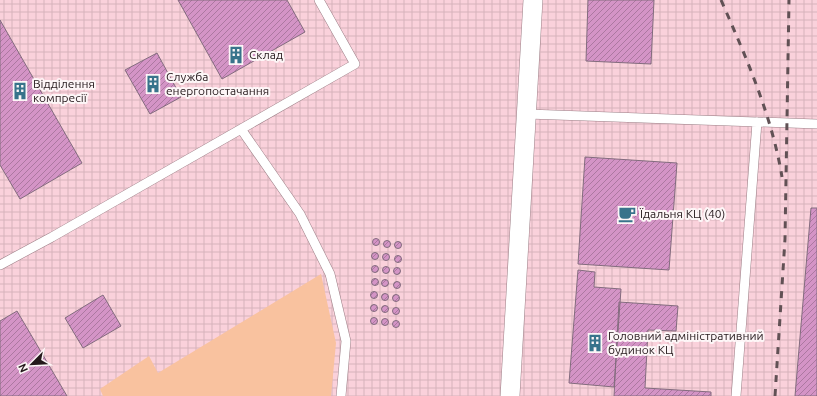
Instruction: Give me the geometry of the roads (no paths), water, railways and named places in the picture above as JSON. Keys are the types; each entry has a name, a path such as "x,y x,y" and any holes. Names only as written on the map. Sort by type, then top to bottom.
{"street":[{"path":"510,396 533,0"}],"lane":[{"path":"0,265 52,237 355,64 319,0"},
{"path":"527,114 817,124"},
{"path":"736,396 757,122"},
{"path":"241,129 300,214 330,274 346,341 341,396"}],"railway":[{"path":"721,0 749,65 765,109 778,154 782,177"},
{"path":"775,396 785,239 789,0"}],"place":[{"name":"Склад","path":"236,55"},
{"name":"Служба енергопостачання","path":"153,84"},
{"name":"Відділення компресії","path":"20,91"},
{"name":"Їдальня КЦ (40)","path":"627,214"},
{"name":"Головний адміністративний будинок КЦ","path":"595,343"}]}
